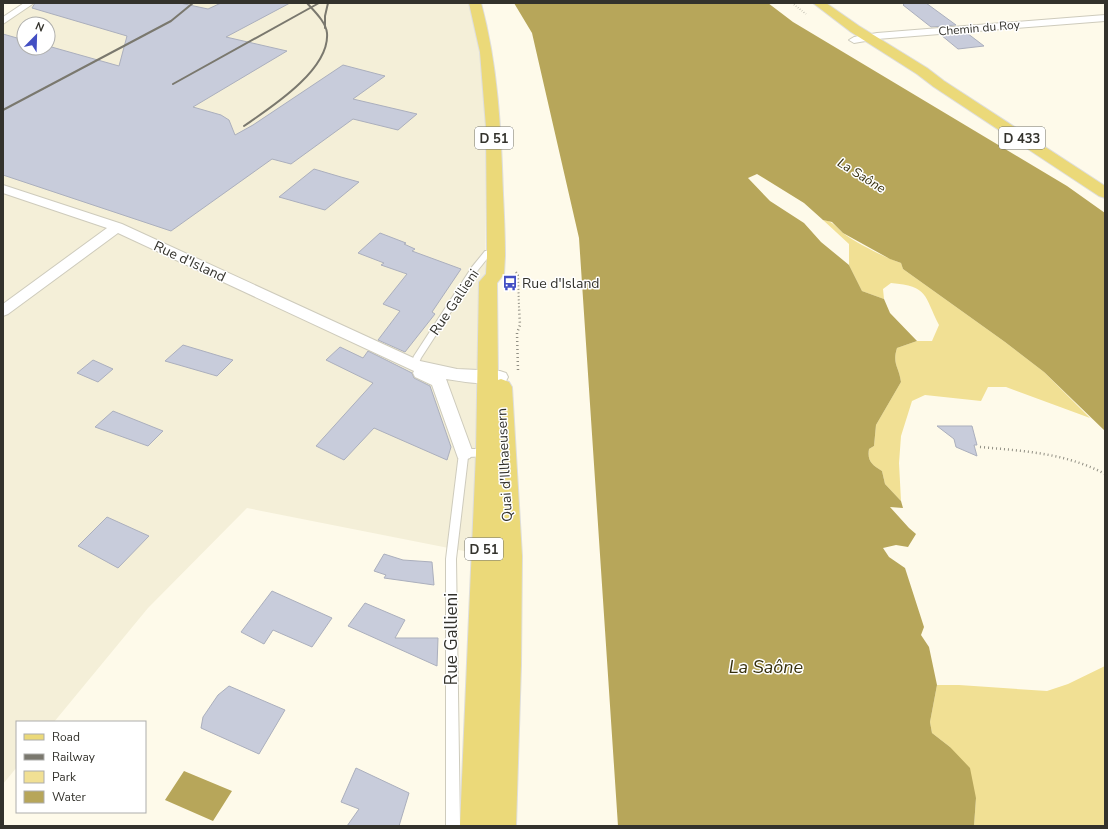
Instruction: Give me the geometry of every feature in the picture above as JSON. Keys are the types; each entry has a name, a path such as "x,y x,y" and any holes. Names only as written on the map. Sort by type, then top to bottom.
{"main road":[{"name":"Quai d'Illhaeusern","path":"475,3 481,21 488,62 494,140 495,264 488,282 494,377 485,453 476,826"},
{"name":"D 433","path":"814,5 922,71 939,84 1105,193"},
{"name":"D 433","path":"814,5 854,40 912,72 939,84"},
{"name":"Quai d'Illhaeusern","path":"485,453 509,556 507,665 500,826"}],"street":[{"path":"3,21 30,3"},
{"name":"Chemin du Roy","path":"854,40 1105,18"},
{"name":"Rue d'Island","path":"3,189 117,228 416,361 434,372 494,377"},
{"path":"3,311 117,228"},
{"name":"Rue Gallieni","path":"416,361 421,373 439,381 485,453"}],"lane":[{"name":"Rue Gallieni","path":"416,361 475,269 488,253 495,264"},
{"name":"Rue Gallieni","path":"453,826 451,559 485,453"}],"path":[{"path":"980,448 1054,454 1105,474"}],"shaded area":[{"path":"34,3 472,3 486,84 484,555 247,508 148,608 55,721 16,721 16,768 3,784 3,24"}],"green space":[{"path":"823,220 832,223 843,233 863,246 901,263 903,269 1005,342 1044,372 1090,418 1006,387 988,387 981,401 925,395 912,401 901,436 899,463 901,501 885,484 882,471 875,467 871,462 869,457 869,449 874,446 876,425 901,382 895,358 897,348 917,341 932,341 939,325 924,294 919,290 903,284 891,283 883,289 884,299 862,291 849,265 849,244"},
{"path":"1105,666 1105,826 974,826 976,798 950,747 932,733 930,722 937,685 1047,691 1068,684"}],"water":[{"name":"La Saône","path":"514,3 768,3 793,22 1067,186 1105,213 1105,431 1044,372 1005,342 903,269 901,263 890,259 843,233 832,222 823,220 804,203 757,174 748,178 770,201 804,223 821,242 849,265 862,291 884,299 890,313 917,341 897,348 895,358 901,382 876,425 874,446 869,449 869,457 873,465 882,471 885,484 901,501 903,508 890,507 916,534 908,547 896,545 883,548 889,557 905,568 924,627 921,635 929,647 937,685 930,722 932,733 950,747 970,768 976,798 974,826 618,826 579,238 532,33"},
{"path":"184,771 232,791 213,821 165,800"}],"building":[{"path":"35,3 180,3 208,9 221,3 290,3 226,37 287,51 193,107 221,115 229,120 235,135 253,125 343,65 385,76 353,99 417,114 398,130 353,119 291,164 272,159 171,231 3,175 3,34 16,38 16,56 56,56 56,48 119,66 127,36 32,8"},
{"path":"905,3 926,3 956,25 931,27 903,5"},
{"path":"967,33 984,46 958,49 941,35"},
{"path":"314,169 359,182 325,210 279,197"},
{"path":"380,233 406,243 404,244 415,249 412,251 461,269 432,312 435,314 405,352 378,340 400,311 383,304 407,274 381,265 384,263 358,253"},
{"path":"183,345 233,360 217,376 165,361"},
{"path":"340,347 363,358 368,351 412,373 414,378 430,386 451,447 447,460 374,428 344,460 316,446 373,383 326,360"},
{"path":"93,360 113,369 98,382 77,373"},
{"path":"113,411 163,431 148,446 95,427"},
{"path":"937,426 972,426 977,445 974,445 977,456 956,447 954,439"},
{"path":"107,517 149,536 118,568 78,546"},
{"path":"384,554 403,560 432,562 434,585 384,578 386,575 374,571"},
{"path":"272,591 332,618 312,647 273,630 264,644 241,632"},
{"path":"365,603 405,620 395,638 438,638 437,666 348,626"},
{"path":"229,686 285,710 259,754 201,728 203,717 218,695"},
{"path":"356,768 409,793 399,826 347,826 359,809 341,802"}],"railway":[{"path":"3,110 171,21 193,3"},
{"path":"307,3 311,7"},
{"path":"311,7 319,3"},
{"path":"325,27 325,16 328,3"},
{"path":"173,84 311,7"},
{"path":"311,7 325,27"},
{"path":"244,126 296,87 309,74 319,61 325,47 327,33 325,27"}],"place":[{"name":"Rue d'Island","path":"510,283"}]}
